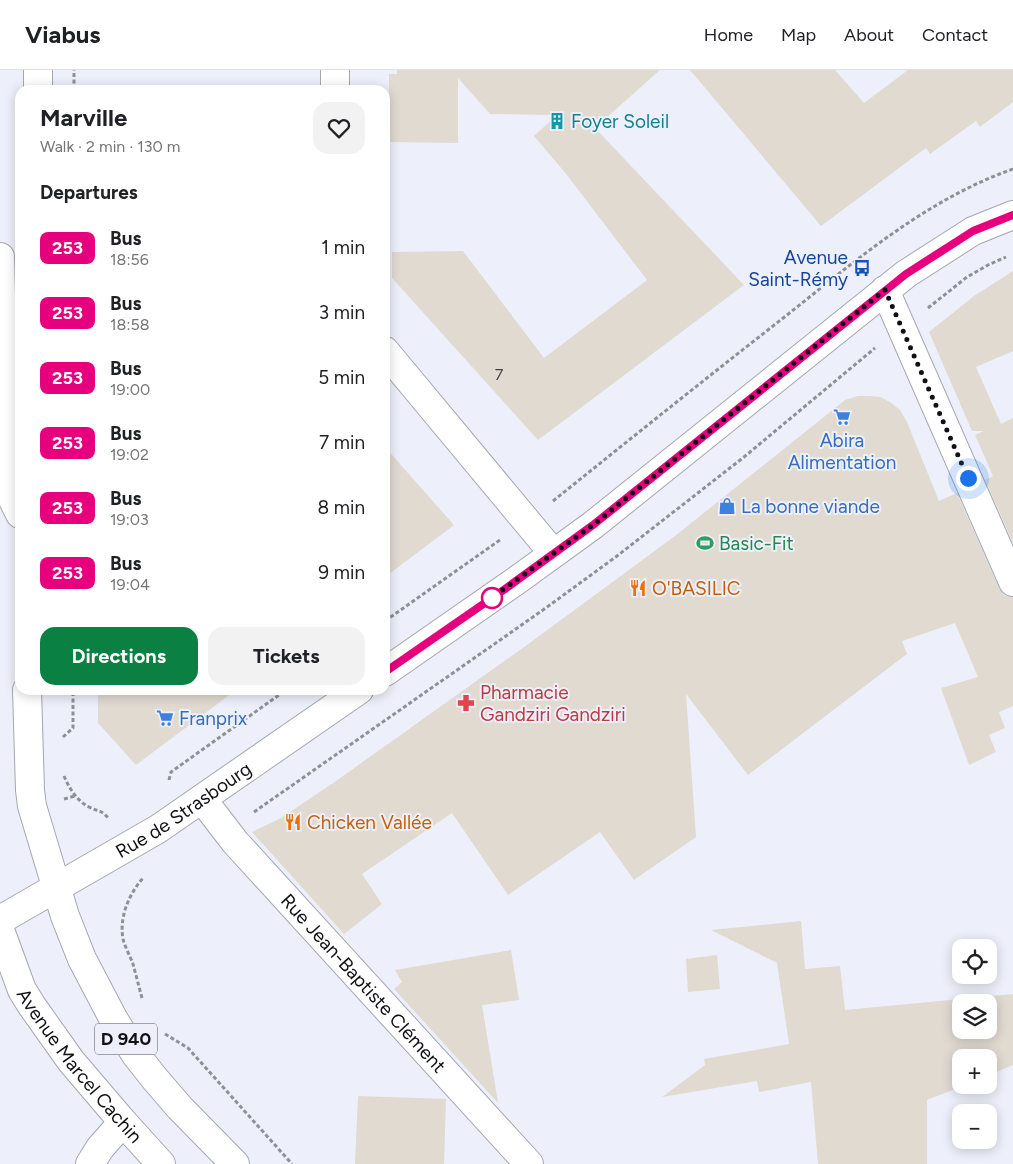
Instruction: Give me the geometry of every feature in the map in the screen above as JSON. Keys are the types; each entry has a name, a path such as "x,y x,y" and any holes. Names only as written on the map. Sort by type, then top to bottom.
{"main road":[{"path":"38,70 38,85"},
{"path":"335,70 335,85"},
{"path":"390,669 498,594 600,518 906,274 973,231 1013,215"},
{"path":"0,257 6,486 15,504"},
{"path":"885,290 1013,582"},
{"path":"390,358 520,526 553,553"},
{"name":"D 940","path":"27,695 32,806 65,916 82,959 114,1020 136,1055 180,1108 235,1164"},
{"name":"Rue de Strasbourg","path":"0,920 158,829 352,695"},
{"name":"Rue Jean-Baptiste Clément","path":"202,799 235,842 529,1164"},
{"name":"Avenue Marcel Cachin","path":"0,930 22,990 27,998 71,1061 122,1122 161,1164"},
{"path":"90,1164 100,1148 122,1122"}],"path":[{"path":"74,70 74,85"},
{"path":"390,617 520,526 881,240 949,197 990,177 1013,169"},
{"path":"60,740 74,728 73,695"},
{"path":"63,770 65,779 76,796 87,806 103,813 131,845"},
{"path":"143,1001 123,940 122,925 127,904 134,888 145,876"},
{"path":"159,1031 188,1048 292,1164"}],"building":[{"path":"397,70 660,70 595,128 744,285 538,440 392,278 392,252 463,251 544,358 647,280 567,175 534,136 557,115 490,114 458,78 458,143 390,142 389,74 397,74"},
{"path":"690,70 835,70 864,103 908,70 1013,70 1013,102 980,127 976,121 930,154 926,148 821,226"},
{"path":"1013,271 1013,351 976,367 1001,424 1013,418 1013,543 985,480 993,476 975,435 984,431 972,431 929,332 974,296"},
{"path":"858,396 880,397 900,410 907,422 939,501 957,493 999,588 1004,595 1013,597 1013,706 999,712 1005,728 989,735 996,752 969,765 941,688 978,677 955,623 902,641 907,654 748,775 686,694 696,837 634,880 600,832 508,895 452,813 362,874 382,904 344,934 252,832 281,818 336,781 531,642 675,536 845,400"},
{"path":"390,453 454,525 390,573"},
{"path":"98,695 229,695 136,765 98,723"},
{"path":"801,921 805,969 840,966 845,1010 952,1000 952,1039 997,1039 997,996 1013,994 1013,1065 997,1072 997,1049 952,1049 952,1090 927,1100 927,1164 818,1164 811,1082 759,1092 757,1081 662,1097 705,1065 704,1059 789,1044 777,963 711,930"},
{"path":"511,950 519,1000 482,1005 498,1103 394,989 402,982 395,970"},
{"path":"717,955 720,989 688,992 686,959"},
{"path":"358,1096 446,1099 444,1164 355,1164"}],"bus line":[{"name":"253","path":"390,669 593,525 906,274 973,231 1013,215"}],"place":[{"name":"Foyer Soleil","path":"557,121"},
{"name":"Avenue Saint-Rémy","path":"862,268"},
{"name":"Abira Alimentation","path":"842,417"},
{"name":"La bonne viande","path":"727,506"},
{"name":"Basic-Fit","path":"705,543"},
{"name":"O'BASILIC","path":"638,588"},
{"name":"Pharmacie Gandziri Gandziri","path":"466,703"},
{"name":"Franprix","path":"165,718"},
{"name":"Chicken Vallée","path":"293,822"}],"route":[{"path":"492,598 490,599 593,525 885,290 968,478"}]}
